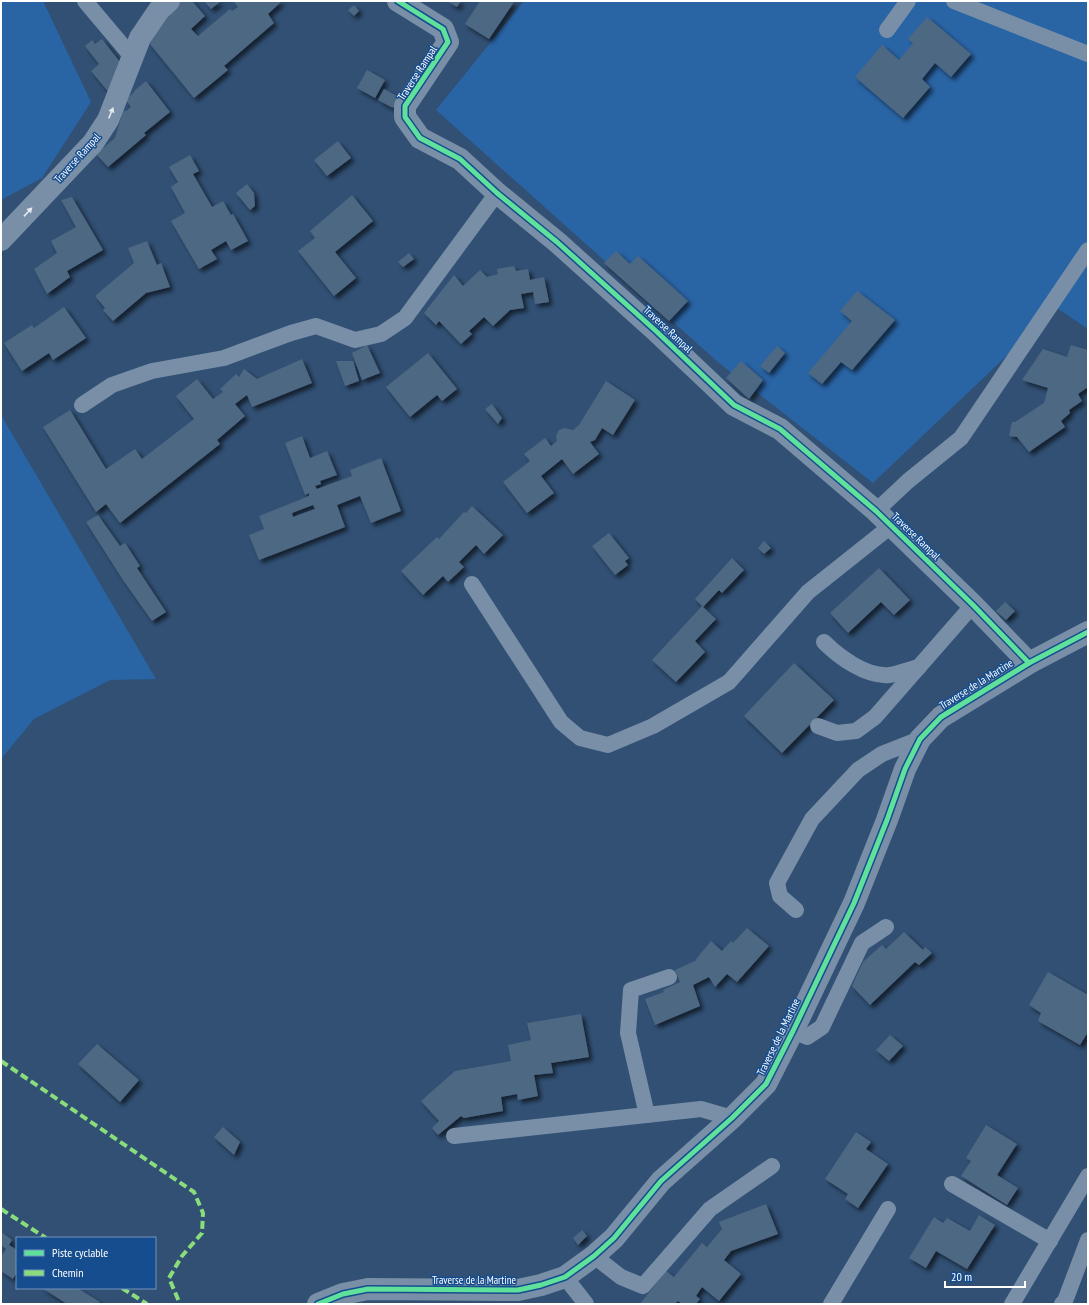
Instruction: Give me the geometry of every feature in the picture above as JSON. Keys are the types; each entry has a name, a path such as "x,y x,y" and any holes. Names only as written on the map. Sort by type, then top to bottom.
{"street":[{"name":"Traverse Rampal","path":"1,240 93,143 108,120 140,38 159,10 169,1"},
{"name":"Traverse Rampal","path":"398,1 443,29 448,42 405,106 405,117 420,138 460,159 497,193 557,242 656,331 734,405 780,429 883,518 973,605 1029,662"},
{"name":"Traverse de la Martine","path":"318,1304 343,1294 368,1289 518,1290 541,1285 566,1276 594,1256 614,1238 661,1181 732,1118 766,1084 854,903 904,769 920,739 941,717 1029,662 1088,632"}],"lane":[{"path":"85,1 133,58"},
{"path":"887,30 908,1"},
{"path":"954,1 1088,54"},
{"path":"82,406 112,385 152,371 224,358 291,333 316,326 356,340 381,334 405,318 497,193"},
{"path":"472,584 561,722 580,738 608,745 653,726 729,682 808,592 883,518 908,481 961,438 1088,250"},
{"path":"818,726 838,733 856,731 875,717 973,605"},
{"path":"824,642 836,654 868,673 888,675 918,667"},
{"path":"796,910 780,896 777,883 812,819 858,770 882,754 920,739"},
{"path":"793,1031 807,1037 822,1027 862,942 886,928"},
{"path":"647,1115 628,1033 631,990 668,977"},
{"path":"454,1136 701,1109 732,1118"},
{"path":"594,1256 621,1277 642,1286 710,1209 772,1166"},
{"path":"1012,1304 1088,1176"},
{"path":"952,1184 1050,1240"},
{"path":"831,1304 888,1209"},
{"path":"1062,1304 1065,1301 1088,1240"},
{"path":"566,1276 586,1304"}],"shaded area":[{"path":"1,1 43,1 91,102 42,178 1,200"},
{"path":"524,1 1088,1 1088,329 1057,308 873,483 719,363 436,110"},
{"path":"1,415 156,679 110,680 34,719 1,759"}],"building":[{"path":"178,1 192,1 205,16 191,29 198,36 230,9 232,11 238,7 233,1 282,1 268,14 274,23 224,66 228,70 194,98 150,44 167,9"},
{"path":"204,1 221,1 211,9"},
{"path":"447,1 461,1 457,7"},
{"path":"480,1 514,2 489,39 465,24"},
{"path":"354,5 359,11 354,16 348,10"},
{"path":"927,17 971,54 951,77 935,63 922,79 930,87 903,118 855,77 882,45 899,60 913,43 908,39"},
{"path":"102,39 123,66 111,95 91,71 99,64 85,46 92,40 95,44"},
{"path":"367,70 385,80 375,98 357,88"},
{"path":"146,81 170,112 144,133 146,135 108,167 96,154 115,138 123,111 126,111 131,107 126,100"},
{"path":"384,89 399,97 393,108 378,100"},
{"path":"338,141 351,158 327,176 314,160"},
{"path":"190,155 199,171 193,174 212,207 223,201 231,215 233,214 248,241 231,250 226,241 211,250 217,259 199,269 171,221 185,213 171,187 178,182 169,167"},
{"path":"247,184 254,193 255,206 250,210 236,193"},
{"path":"352,195 373,221 335,252 356,278 334,296 298,251 315,238 310,231"},
{"path":"72,197 103,250 67,271 70,277 47,294 34,269 57,253 51,241 76,227 61,200"},
{"path":"147,241 157,265 161,263 170,287 146,293 113,321 103,310 105,308 95,296 134,263 128,248"},
{"path":"616,251 630,264 638,256 688,301 669,321 604,263"},
{"path":"409,253 414,259 403,267 398,262"},
{"path":"514,266 516,271 528,269 530,280 544,277 549,302 535,304 533,292 521,294 524,308 510,310 493,326 484,317 469,331 472,334 461,344 439,321 436,325 424,313 454,275 463,286 480,270 487,277 498,274 497,269"},
{"path":"857,291 895,320 852,370 841,362 822,384 808,373 852,321 840,311"},
{"path":"64,307 86,338 53,360 49,353 22,371 4,343 32,325 34,328"},
{"path":"367,345 380,373 362,380 352,353"},
{"path":"1071,345 1088,350 1088,387 1078,394 1082,401 1069,410 1070,413 1061,421 1065,427 1029,452 1017,437 1009,436 1012,422 1015,422 1044,403 1048,388 1022,380 1043,349 1067,357"},
{"path":"777,346 785,353 769,373 760,366"},
{"path":"428,353 457,389 442,401 437,395 410,417 386,387"},
{"path":"302,359 312,383 252,407 247,395 235,404 245,416 217,440 220,444 120,523 106,504 96,512 43,427 70,410 106,469 135,449 142,459 194,419 176,396 197,379 213,399 223,392 220,389 236,374 239,377 244,369 257,379"},
{"path":"336,361 353,361 359,381 345,386"},
{"path":"741,361 763,380 749,399 726,378"},
{"path":"606,381 635,400 613,435 602,428 595,440 590,442 599,454 573,474 562,459 541,476 554,493 527,513 503,482 530,461 524,454 545,438 551,446 557,441 556,436 559,430 564,428 573,430 579,425"},
{"path":"492,404 502,418 498,424 485,409"},
{"path":"302,436 310,458 327,451 337,475 320,481 321,484 315,486 317,489 352,476 350,470 381,458 401,511 371,523 360,496 337,505 345,527 259,560 249,535 264,529 259,516 309,496 309,493 305,495 285,443","holes":["313,505 315,509 293,517 292,513"]},
{"path":"472,506 503,535 484,554 476,545 459,562 464,567 448,582 443,576 423,595 401,571 437,537 439,539 464,512 466,513"},
{"path":"98,515 120,546 125,543 140,566 137,568 166,612 152,621 123,580 86,522"},
{"path":"609,533 629,558 625,561 628,565 615,575 592,546"},
{"path":"764,541 771,548 764,554 758,548"},
{"path":"732,558 744,570 722,593 719,590 703,607 716,619 695,641 705,652 676,682 652,660 702,606 695,599"},
{"path":"879,568 910,600 894,615 881,602 848,633 830,613"},
{"path":"1005,602 1015,611 1006,620 996,611"},
{"path":"794,663 834,700 782,753 744,716"},
{"path":"747,928 769,946 737,982 727,974 715,987 709,977 693,985 700,1006 655,1025 645,999 664,992 663,990 680,982 675,970 697,960 696,959 711,941 722,951 731,941 733,943"},
{"path":"904,932 923,950 925,947 932,953 919,965 915,962 870,1005 852,986 863,962 882,945 886,949"},
{"path":"1048,972 1088,995 1088,1032 1080,1045 1038,1021 1041,1013 1029,1005"},
{"path":"581,1014 589,1057 551,1063 553,1073 534,1075 538,1096 518,1100 517,1094 501,1097 503,1111 464,1118 461,1116 438,1135 432,1128 439,1121 421,1101 455,1071 511,1061 508,1045 531,1040 527,1023"},
{"path":"890,1035 903,1046 889,1061 876,1050"},
{"path":"97,1044 139,1080 120,1102 78,1064"},
{"path":"986,1125 1017,1144 997,1175 1018,1188 1007,1205 961,1176 971,1161 966,1158"},
{"path":"223,1127 240,1142 234,1155 214,1137"},
{"path":"856,1132 871,1142 866,1149 888,1164 858,1208 845,1199 848,1194 825,1179"},
{"path":"766,1204 778,1234 731,1251 724,1260 741,1274 719,1301 702,1287 696,1296 700,1299 696,1304 682,1304 678,1301 675,1304 640,1304 666,1271 674,1277 702,1243 707,1247 722,1229 719,1222"},
{"path":"979,1215 995,1225 967,1269 936,1251 926,1268 909,1258 934,1217 943,1223 947,1218 970,1231"},
{"path":"582,1230 587,1236 578,1245 573,1238"},
{"path":"1,1232 12,1240 9,1245 16,1249 16,1274 13,1279 1,1271 1,1257 6,1249 1,1245"},
{"path":"44,1289 79,1289 100,1302 99,1304 67,1304"}],"marked path":[{"path":"1,1061 194,1192 203,1213 202,1233 182,1256 169,1278 180,1304"},
{"path":"1,1209 44,1237"},
{"path":"124,1289 147,1304"}],"cycle path":[{"path":"398,1 443,29 448,42 405,106 405,117 420,138 460,159 497,193 557,242 656,331 734,405 780,429 876,511 973,605 1029,663"},
{"path":"318,1304 343,1294 368,1289 518,1290 541,1285 565,1277 594,1256 614,1238 661,1181 732,1118 766,1084 854,903 887,820 905,769 920,739 941,717 1029,663 1088,632"}]}
